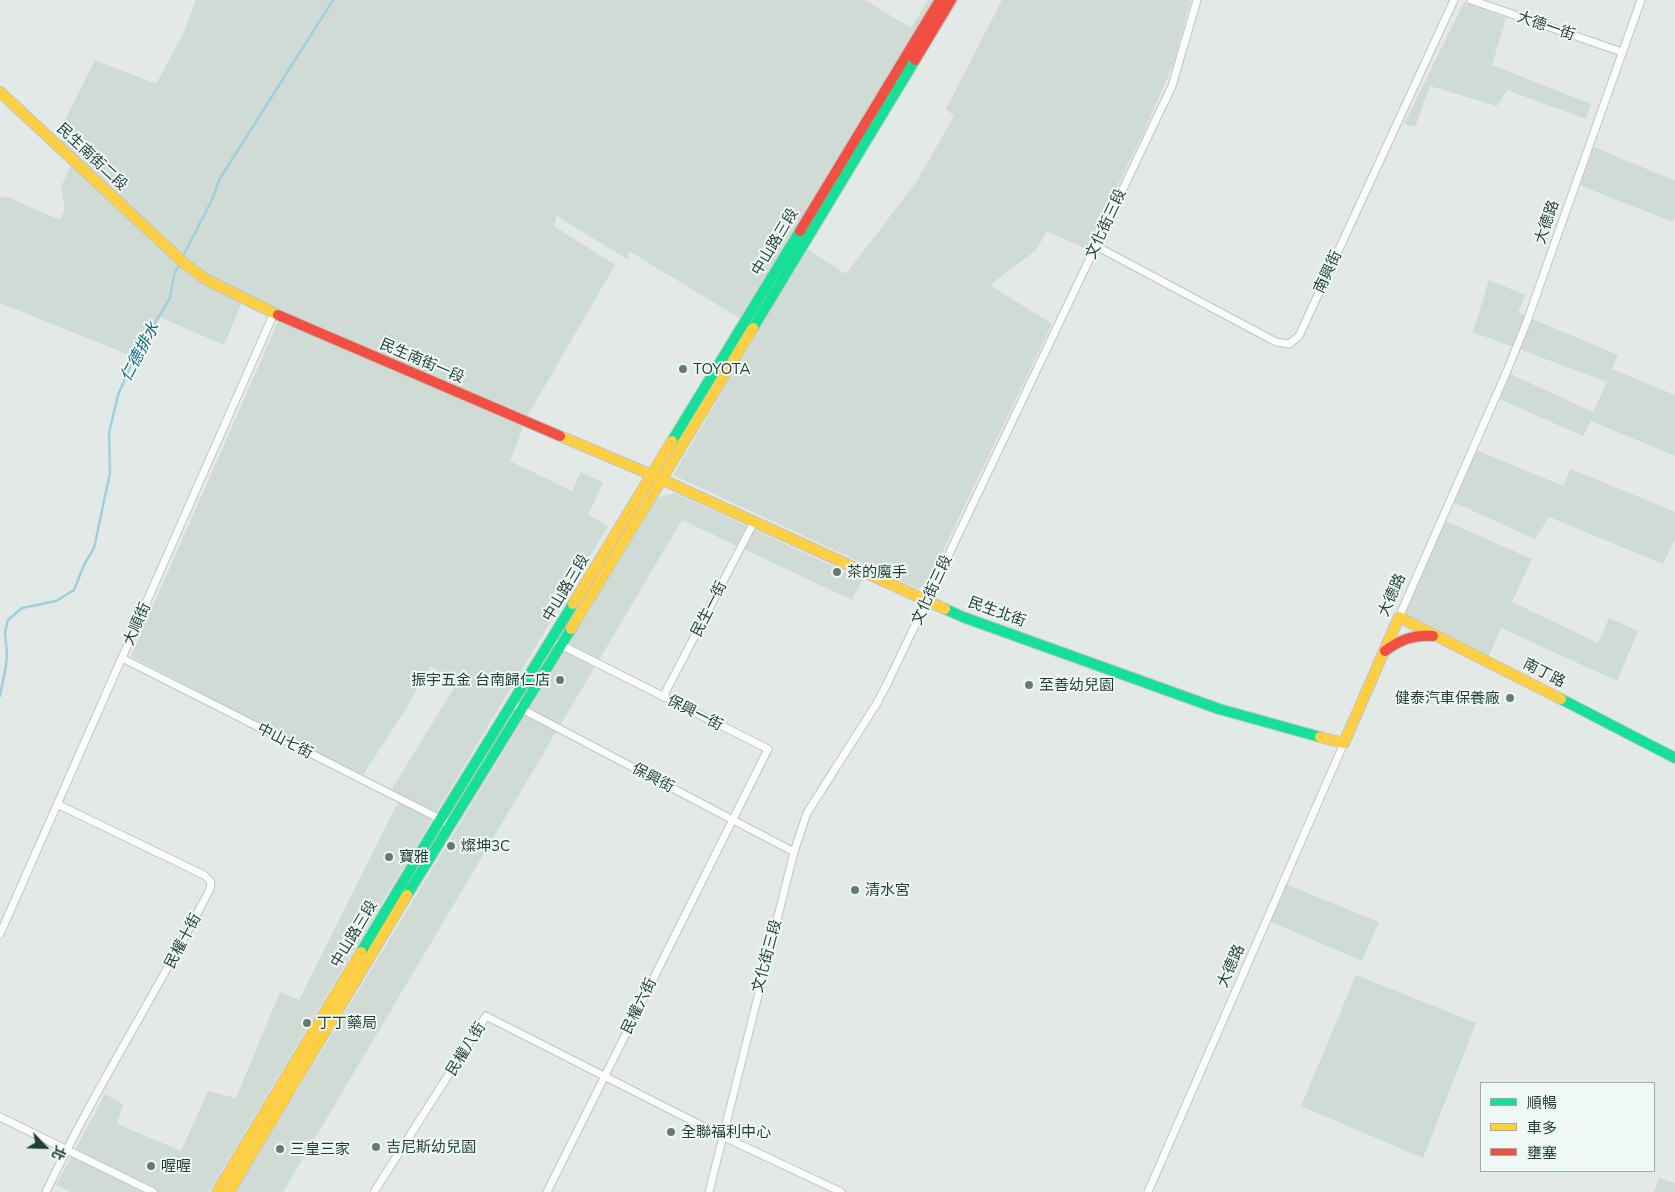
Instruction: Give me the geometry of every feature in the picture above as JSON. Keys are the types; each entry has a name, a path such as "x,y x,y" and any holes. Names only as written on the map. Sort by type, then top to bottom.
{"main road":[{"name":"中山路三段","path":"657,478 740,328 940,0"},
{"name":"中山路三段","path":"217,1192 951,0"},
{"name":"民生南街二段","path":"0,92 185,264"},
{"name":"民生南街一段","path":"185,264 207,280 274,313 657,478"},
{"name":"民生北街","path":"657,478 963,616 1219,708 1290,730 1344,743"},
{"name":"南丁路","path":"1399,617 1600,718 1675,758"},
{"name":"大德路","path":"1344,743 1399,617"},
{"path":"1384,652 1408,636 1423,634 1439,636"},
{"name":"中山路三段","path":"229,1192 445,822"}],"street":[{"name":"文化街三段","path":"708,1192 794,852 807,813 877,703 927,601 1172,86 1197,0"},
{"name":"南興街","path":"1096,246 1276,342 1289,344 1299,336 1454,0"},
{"name":"大德一街","path":"1471,0 1622,52"},
{"name":"大德路","path":"1399,617 1526,324 1641,0"},
{"name":"大順街","path":"0,934 274,313"},
{"name":"民生一街","path":"663,697 754,522"},
{"name":"保興一街","path":"556,643 768,749 731,820"},
{"name":"中山七街","path":"122,658 445,822"},
{"name":"保興街","path":"517,706 794,852"},
{"name":"大德路","path":"1148,1192 1344,743"},
{"name":"民權十街","path":"57,804 204,875 211,882 210,889 183,942 66,1150"},
{"name":"民權六街","path":"547,1192 731,820"},
{"name":"民權八街","path":"374,1192 486,1016 604,1076"},
{"path":"604,1076 722,1136 841,1192"},
{"path":"0,1117 153,1192"},
{"path":"46,1192 66,1150"}],"shaded area":[{"path":"196,0 865,0 911,28 928,0 959,0 806,248 846,274 917,181 954,116 946,109 1002,0 1191,0 1173,65 1144,132 1086,249 1047,231 1036,250 990,285 1052,324 927,584 918,589 673,475 759,330 629,251 628,260 557,216 554,226 615,265 528,415 510,461 572,491 581,472 603,483 588,515 608,526 209,1192 70,1192 56,1185 105,1094 123,1104 117,1124 181,1151 208,1091 236,1098 280,992 299,1000 398,802 387,797 457,683 430,666 406,709 363,775 250,719 131,656 282,313 246,293 224,345 160,317 137,358 0,303 0,198 5,196 60,220 65,210 61,187 70,167 59,132 95,60 156,84 183,34"},
{"path":"1464,2 1506,18 1492,65 1591,104 1586,119 1507,90 1497,106 1430,86 1415,127 1404,124"},
{"path":"1594,147 1675,181 1675,217 1673,222 1579,185"},
{"path":"1489,280 1525,295 1518,313 1618,355 1612,369 1675,395 1675,456 1591,421 1583,436 1497,398 1508,373 1593,412 1607,382 1473,332"},
{"path":"1474,449 1563,486 1571,469 1675,512 1675,539 1663,564 1549,517 1535,539 1449,500"},
{"path":"675,493 863,580 852,600 682,520 283,1192 236,1192 658,497"},
{"path":"1443,520 1532,559 1512,602 1598,643 1609,618 1638,631 1617,681 1501,628 1489,656 1404,615"},
{"path":"1285,884 1379,922 1362,961 1269,921"},
{"path":"1356,975 1476,1023 1423,1158 1301,1106"},
{"path":"1659,1178 1675,1183 1675,1192 1654,1192"}],"waterway":[{"name":"仁德排水","path":"182,258 212,200 219,180 333,0"},
{"name":"仁德排水","path":"0,696 6,665 5,632 8,620 22,608 56,601 74,590 84,565 94,548 110,473 109,433 118,395 133,360 170,298 174,275 180,263"}],"traffic: fast":[{"path":"753,328 915,60"},
{"path":"672,441 800,231"},
{"path":"361,952 573,604"},
{"path":"945,609 1219,709 1320,737"},
{"path":"407,895 571,629"},
{"path":"1561,699 1675,758"}],"traffic: slow":[{"path":"0,92 185,264 207,280 278,315"},
{"path":"571,629 753,328"},
{"path":"560,436 652,475 945,609"},
{"path":"573,604 672,441"},
{"path":"1320,737 1344,743 1399,617 1561,699"},
{"path":"229,1192 407,895"},
{"path":"217,1192 361,952"}],"traffic: jam":[{"path":"800,231 940,0"},
{"path":"915,60 951,0"},
{"path":"278,315 560,436"},
{"path":"1385,651 1408,639 1420,636 1433,636"}],"place":[{"name":"TOYOTA","path":"683,369"},
{"name":"茶的魔手","path":"837,572"},
{"name":"振宇五金 台南歸仁店","path":"560,680"},
{"name":"至善幼兒園","path":"1029,685"},
{"name":"健泰汽車保養廠","path":"1510,698"},
{"name":"燦坤3C","path":"451,846"},
{"name":"寶雅","path":"389,857"},
{"name":"清水宮","path":"855,890"},
{"name":"丁丁藥局","path":"307,1023"},
{"name":"全聯福利中心","path":"671,1132"},
{"name":"吉尼斯幼兒園","path":"376,1147"},
{"name":"三皇三家","path":"280,1149"},
{"name":"喔喔","path":"151,1166"}]}
